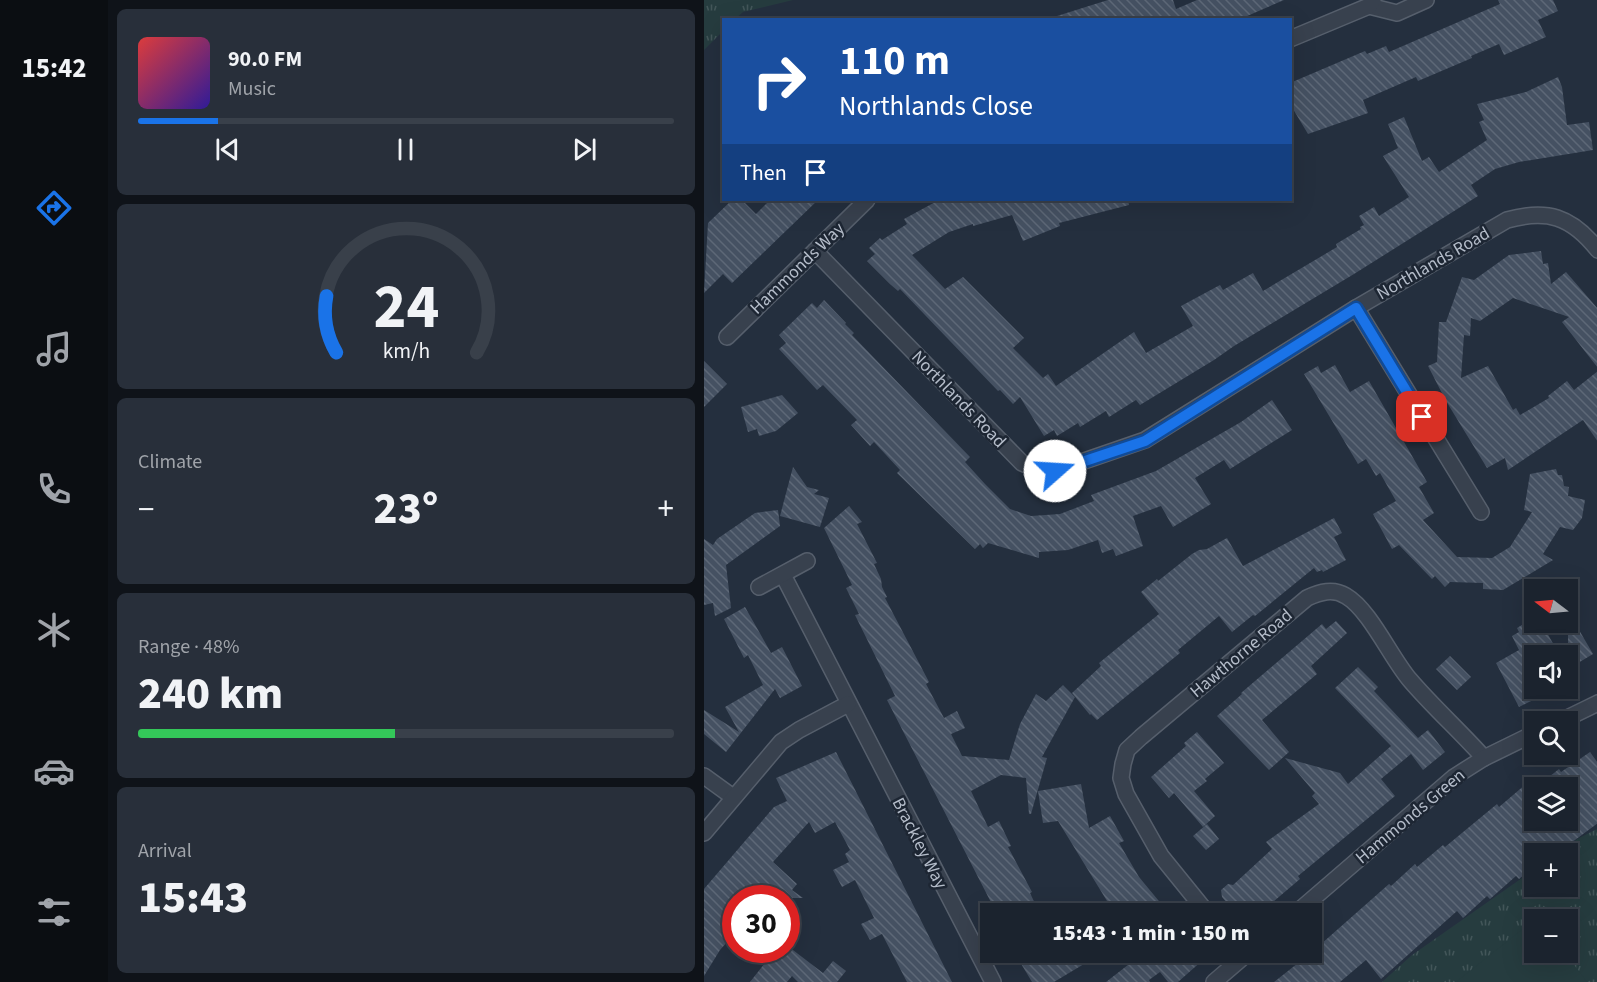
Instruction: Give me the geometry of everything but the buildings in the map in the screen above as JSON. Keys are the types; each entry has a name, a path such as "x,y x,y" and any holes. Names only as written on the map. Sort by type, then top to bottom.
{"street":[{"path":"1292,38 1371,3 1397,13 1426,0"},
{"name":"Hammonds Way","path":"727,337 866,201"},
{"name":"Northlands Road","path":"815,251 1022,463 1038,470 1055,471 1145,441 1356,308 1507,220 1528,214 1566,221 1584,233 1598,250"},
{"path":"1356,308 1481,512"},
{"path":"759,587 807,561"},
{"name":"Brackley Way","path":"783,575 993,982"},
{"name":"Hawthorne Road","path":"1199,903 1161,856 1126,794 1121,778 1122,764 1127,750 1141,737 1307,598 1319,592 1332,591 1346,596 1362,609 1395,661 1411,681 1484,758"},
{"path":"1578,713 1598,703"},
{"path":"704,833 782,742 799,730 848,704"},
{"name":"Hammonds Green","path":"1308,903 1454,777 1484,758 1524,738"},
{"path":"704,777 734,797"},
{"path":"1214,982 1235,963"}],"green space":[{"path":"704,0 793,0 743,12 736,18 722,18 722,32 704,50"},
{"path":"1597,829 1597,982 1382,982 1412,955 1524,877 1524,897 1578,897 1578,843 1572,843"},
{"path":"1524,928 1524,963 1573,963 1587,982 1456,982"}],"route":[{"path":"1055,471 1145,441 1356,308 1422,417"}]}
